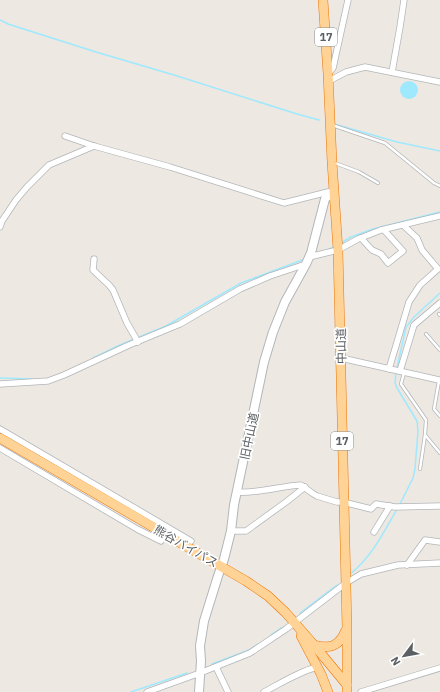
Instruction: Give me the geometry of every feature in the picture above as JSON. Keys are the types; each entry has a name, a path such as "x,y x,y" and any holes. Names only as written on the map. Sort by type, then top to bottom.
{"highway":[{"name":"中山道","path":"323,0 329,77 330,124 338,250 347,628 347,688"},
{"name":"熊谷バイパス","path":"1,433 141,516 165,534 246,581 268,596 314,644 347,688"},
{"path":"294,622 318,668 328,692"},
{"path":"314,644 327,647 332,646 342,638 347,628"}],"main road":[{"name":"旧中山道","path":"199,692 200,646 204,621 224,559 231,531 237,492 268,347 284,302 308,261 326,199 334,190"}],"street":[{"path":"329,77 333,68 348,0"},
{"path":"392,72 404,0"},
{"path":"329,77 365,67 440,82"},
{"path":"65,136 284,203 334,190"},
{"path":"0,226 16,200 49,165 94,146"},
{"path":"0,384 48,381 64,375 180,324 240,289 270,276 338,250 361,238 384,230 440,216"},
{"path":"391,369 409,302 420,285 438,270 422,250 417,238 402,225"},
{"path":"361,238 372,250 381,254 388,263 403,251 384,230"},
{"path":"94,259 93,270 109,284 113,290 138,342"},
{"path":"401,372 414,325 440,303"},
{"path":"341,358 439,381"},
{"path":"0,448 137,530 161,542 165,534"},
{"path":"237,492 254,492 292,485 301,485 317,496 371,509 376,504 392,507 440,506"},
{"path":"231,531 246,531 305,487"},
{"path":"374,532 392,507"},
{"path":"141,516 191,540"},
{"path":"407,565 425,540 440,542"},
{"path":"147,692 250,654 286,629 346,583 361,574 398,565 440,563"},
{"path":"216,667 228,692"},
{"path":"264,692 284,680 313,668 318,668"},
{"path":"362,692 440,668"}],"lane":[{"path":"330,124 385,143 434,183 440,186"},
{"path":"332,162 359,172 378,183"},
{"path":"426,334 440,350"},
{"path":"401,372 401,384 426,420 420,469"},
{"path":"439,381 434,409 440,416"},
{"path":"425,435 440,453"}],"water":[{"path":"409,81 415,84 418,90 415,96 409,99 403,96 400,90 403,84"}],"waterway":[{"path":"0,20 8,24 96,52 319,120"},
{"path":"334,124 397,142 440,151"},
{"path":"341,243 351,237 373,229 440,212"},
{"path":"327,250 334,247"},
{"path":"93,358 166,326 241,283 305,259"},
{"path":"397,368 406,327 414,317 440,293"},
{"path":"396,372 395,383 417,421 418,431 413,478 400,504"},
{"path":"0,378 32,379"},
{"path":"350,574 358,568 371,552 397,509"},
{"path":"300,613 337,585"},
{"path":"271,635 281,628"},
{"path":"212,664 249,650 258,644"},
{"path":"131,692 187,673"}]}
